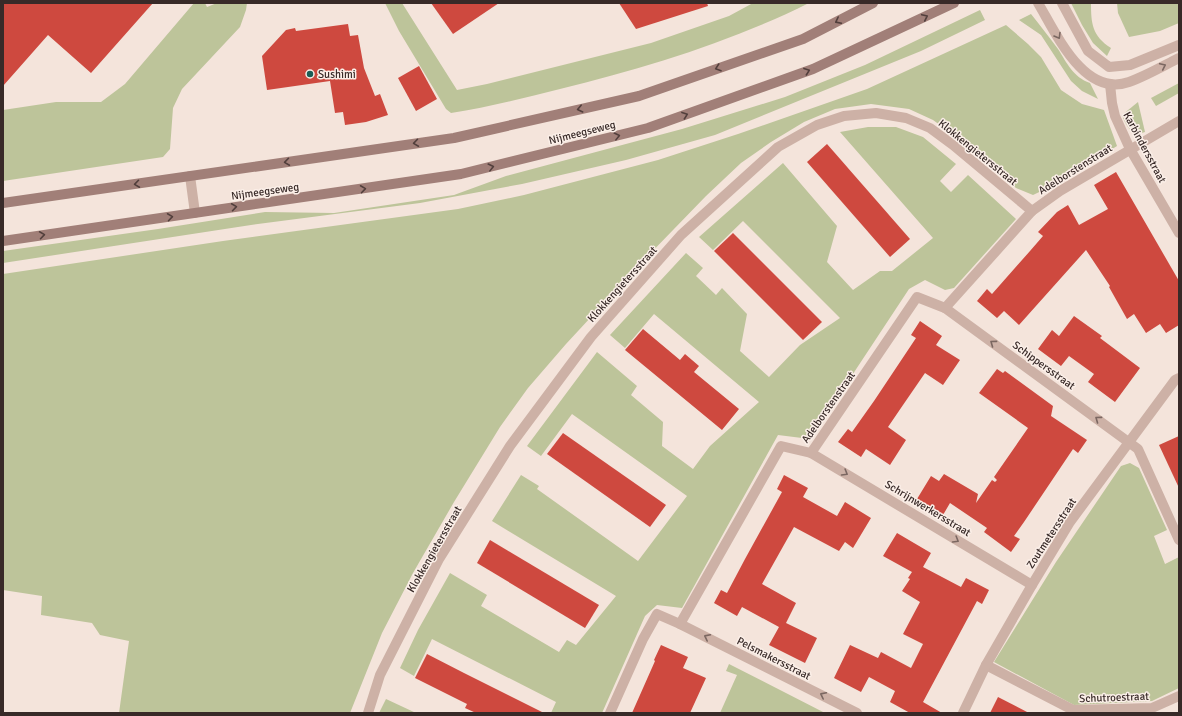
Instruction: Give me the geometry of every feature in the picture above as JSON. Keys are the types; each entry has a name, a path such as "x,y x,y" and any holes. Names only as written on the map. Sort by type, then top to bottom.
{"main road":[{"name":"Nijmeegseweg","path":"3,203 454,138 639,96 803,38 873,3"},
{"name":"Nijmeegseweg","path":"3,241 461,174 648,128 813,69 954,3"}],"street":[{"path":"1038,3 1072,60 1094,79 1110,84 1128,82 1179,58"},
{"path":"1062,3 1088,51 1109,67 1130,65 1179,45"},
{"name":"Karbindersstraat","path":"1109,67 1114,116 1130,148 1179,233"},
{"name":"Klokkengietersstraat","path":"368,713 380,675 440,559 510,446 591,337 681,235 778,147 817,125 844,116 876,113 906,118 930,128 941,136 1032,211"},
{"name":"Adelborstenstraat","path":"680,624 781,446 811,453 917,297 945,308 1032,211 1060,191 1130,148 1179,121"},
{"path":"190,176 196,213"},
{"name":"Schippersstraat","path":"945,308 1138,449 1179,540"},
{"name":"Zoutmetersstraat","path":"963,713 986,665 1070,522 1129,442 1179,378"},
{"name":"Schrijnwerkersstraat","path":"811,453 1032,585"},
{"path":"610,713 643,639 657,614 680,624"},
{"name":"Pelsmakersstraat","path":"680,624 857,713"},
{"name":"Schutroestraat","path":"986,665 1073,710 1152,708 1179,696"}],"green space":[{"path":"194,3 205,3 207,7 217,3 247,3 240,27 182,89 173,108 170,149 163,157 3,181 3,110 56,102 101,102 125,84"},
{"path":"385,3 402,3 457,90 487,84 651,43 729,16 753,3 809,3 749,30 656,63 533,96 451,113 446,109 399,31"},
{"path":"1071,3 1091,3 1091,17 1096,34 1111,48 1107,56 1093,43"},
{"path":"1117,3 1179,3 1179,23 1160,31 1129,37 1118,13"},
{"path":"980,10 985,20 921,51 715,135 626,160 522,184 420,203 251,225 3,263 3,251 265,212 334,213 454,195 506,176 682,129 785,97 865,65"},
{"path":"1031,14 1058,49 1071,69 1079,77 1090,83 1098,99 1082,91 1071,81 1041,35 1019,20"},
{"path":"1006,25 1041,57 1061,90 1082,104 1104,110 1117,146 1054,185 1033,195 1016,188 969,146 933,120 909,109 871,104 835,109 804,122 771,142 741,163 706,196 642,262 566,344 528,388 500,427 413,573 382,633 350,713 119,713 129,641 100,635 92,623 41,615 42,596 3,590 3,274 223,241 458,209 524,195 658,160 867,89"},
{"path":"1179,83 1179,93 1156,106 1151,98"},
{"path":"1138,102 1145,132 1136,133 1125,123 1122,115"},
{"path":"868,127 896,127 923,137 956,164 940,181 951,192 968,175 1016,219 954,288 945,290 925,280 909,289 810,439 778,435 682,608 657,605 645,616 602,713 551,713 556,702 432,639 414,676 400,668 418,630 450,573 487,595 481,606 559,652 567,640 576,645 616,596 492,521 521,475 539,486 537,489 638,561 687,496 572,414 541,456 527,446 597,352 637,386 631,395 663,422 662,446 693,469 710,446 759,402 654,314 625,348 610,335 686,253 703,268 696,276 716,295 722,288 747,314 740,351 769,377 800,345 840,318 743,221 713,250 699,237 783,163 837,226 827,262 853,290 880,271 892,271 933,238 840,132"},
{"path":"1130,463 1139,468 1167,530 1154,536 1165,564 1179,557 1179,688 1152,701 1074,705 994,662 1056,562 1121,466"},
{"path":"729,664 825,713 720,713 737,675 726,671"},
{"path":"386,699 416,713 379,713"}],"building":[{"path":"3,3 153,3 91,73 48,35 3,86"},
{"path":"431,3 499,3 453,34"},
{"path":"619,3 707,3 708,6 636,29"},
{"path":"348,24 350,36 358,35 364,68 375,96 380,94 388,115 366,122 345,125 343,112 335,113 330,81 267,90 262,56 286,30 295,28 296,31"},
{"path":"419,66 437,99 416,111 398,78"},
{"path":"827,144 910,239 890,257 807,162"},
{"path":"1116,172 1179,281 1179,325 1166,333 1160,324 1146,333 1134,314 1127,319 1109,287 1110,286 1086,250 1019,325 1004,311 997,318 977,301 987,289 992,294 1043,236 1038,232 1057,212 1068,205 1079,225 1108,209 1094,185"},
{"path":"733,233 822,322 803,340 714,251"},
{"path":"1074,316 1102,336 1100,338 1140,368 1115,402 1088,382 1094,374 1069,356 1061,366 1038,349 1052,330 1059,336"},
{"path":"920,321 942,336 936,345 960,360 943,385 925,373 888,427 906,440 890,465 866,449 861,457 838,442 848,429 852,432 874,401 916,338 911,335"},
{"path":"643,329 680,360 685,354 699,366 694,372 739,409 722,430 625,350"},
{"path":"997,369 1003,373 1005,371 1053,406 1051,416 1087,440 1078,453 1073,449 1014,536 1020,539 1011,552 984,532 987,528 950,503 943,515 917,499 931,476 939,481 944,474 978,494 976,503 992,480 995,482 997,480 994,477 1028,428 979,393"},
{"path":"563,433 666,505 650,527 547,454"},
{"path":"1179,436 1179,488 1159,445"},
{"path":"784,475 808,488 803,497 837,516 845,502 871,518 853,548 845,542 839,551 794,527 762,584 796,603 786,623 817,638 805,663 769,645 779,627 742,607 737,616 714,603 721,590 727,593 782,492 777,489"},
{"path":"897,533 931,553 923,567 961,587 966,578 989,590 982,604 977,601 923,702 942,713 910,713 890,702 895,691 869,677 861,692 834,678 850,645 878,658 881,652 911,668 923,644 903,634 920,602 902,591 910,579 908,578 912,572 883,556"},
{"path":"490,540 599,605 585,628 477,563"},
{"path":"661,645 688,657 683,668 706,678 690,713 632,713 655,661 654,660"},
{"path":"427,654 544,713 476,713 465,708 467,704 415,678"},
{"path":"998,697 1029,713 990,713"}],"place":[{"name":"Sushimi","path":"310,74"}]}
